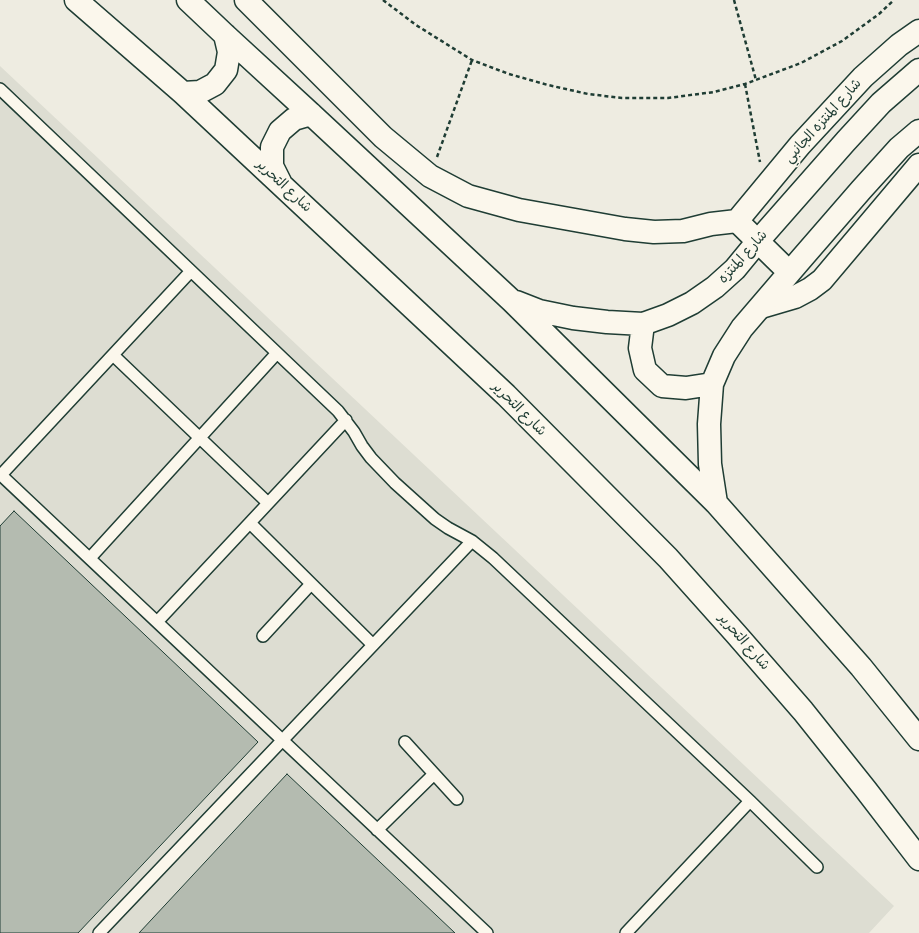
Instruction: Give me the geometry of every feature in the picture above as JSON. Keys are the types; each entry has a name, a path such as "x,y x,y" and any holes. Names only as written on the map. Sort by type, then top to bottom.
{"street":[{"name":"شارع التحرير","path":"76,0 183,92 506,395 668,558 803,711 919,859"},
{"path":"188,0 512,301 716,503 862,668 919,739"},
{"path":"246,0 383,137 430,176 468,196 519,210 625,229 654,232 683,231 711,224 737,221 789,272"},
{"name":"شارع المنتزه الجانبي","path":"737,221 764,187 863,77 899,45 919,31"},
{"path":"183,92 200,92 215,84 226,70 229,52 225,35"},
{"name":"شارع المنتزه","path":"512,301 539,311 573,318 643,324 668,315 692,303 715,287 735,269 846,141 882,102 919,70"},
{"path":"280,182 272,166 272,147 280,131 294,119 311,114"},
{"path":"716,503 710,464 709,424 712,384 724,356 742,328 789,272 875,174 919,131"},
{"path":"761,307 795,297 810,289 822,280 919,165"},
{"path":"643,324 640,348 645,370 662,386 686,388 712,384"}],"lane":[{"path":"0,89 338,411 346,420 371,458 395,483 435,519 472,541 494,558 817,867"},
{"path":"191,271 0,475 487,933"},
{"path":"90,558 277,353"},
{"path":"113,355 268,503"},
{"path":"157,622 346,420"},
{"path":"250,523 373,645"},
{"path":"99,933 472,541"},
{"path":"263,636 311,584"},
{"path":"405,742 457,799"},
{"path":"377,830 434,774"},
{"path":"626,933 750,802"}],"path":[{"path":"383,0 416,25 472,60 509,74 548,85 588,94 622,98 668,98 714,92 745,84 802,63 842,41 879,14 894,0"},
{"path":"734,0 756,80"},
{"path":"430,176 472,60"},
{"path":"745,84 764,187"}],"shaded area":[{"path":"0,66 894,906 869,933 0,933"}],"building":[{"path":"14,511 258,742 78,933 0,933 0,526"},
{"path":"287,774 455,933 139,933"}]}
